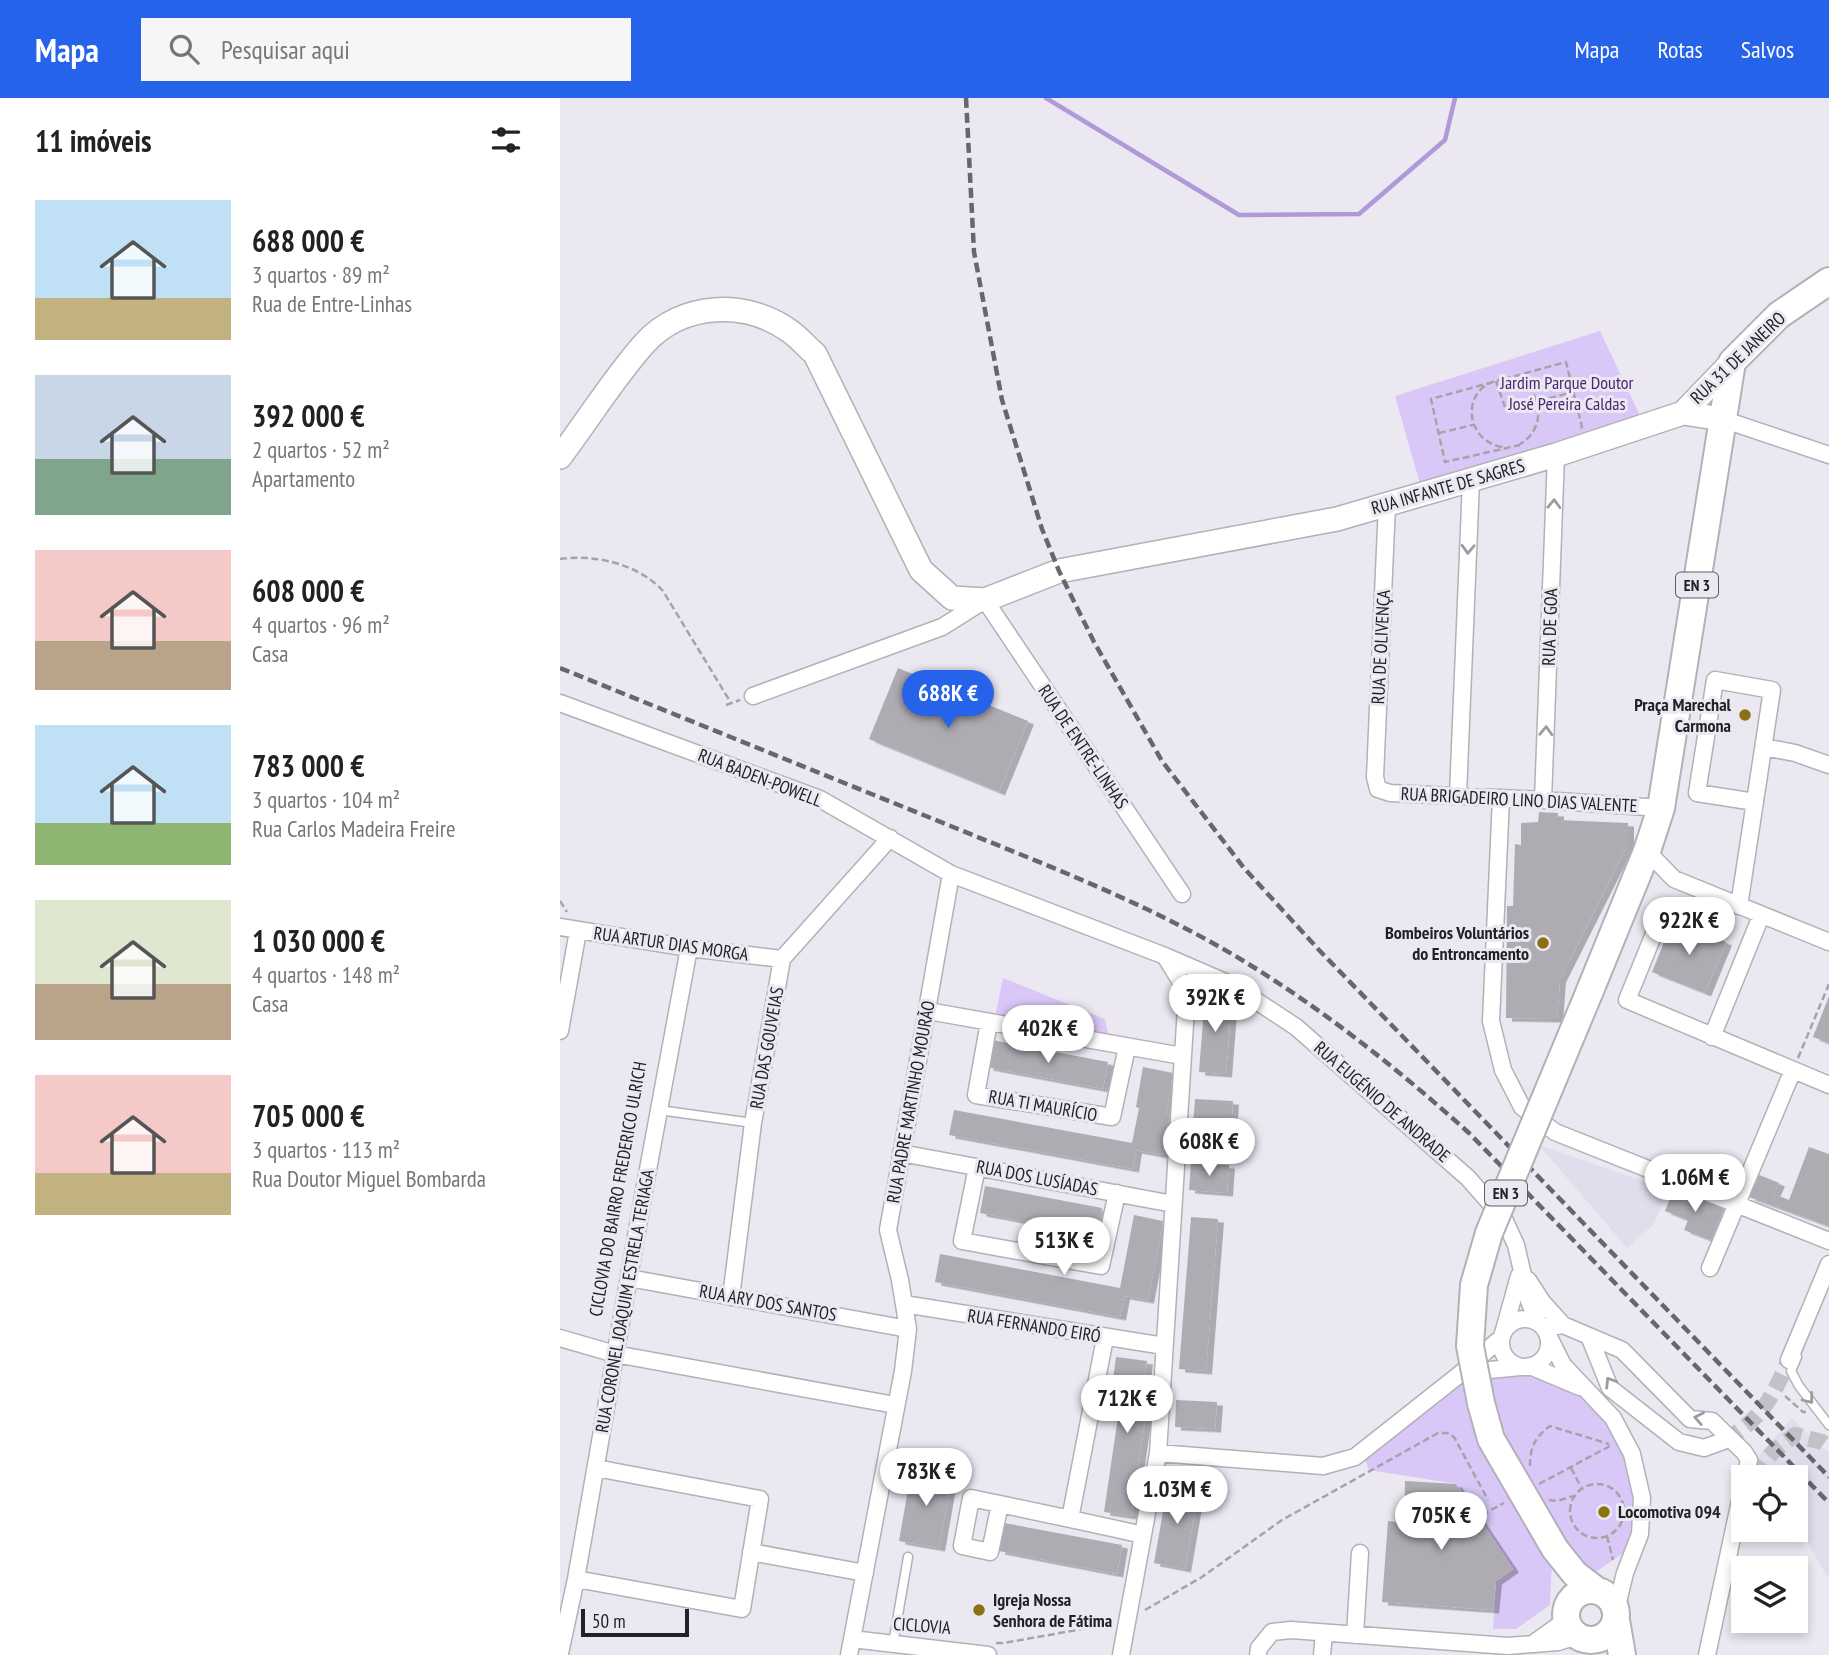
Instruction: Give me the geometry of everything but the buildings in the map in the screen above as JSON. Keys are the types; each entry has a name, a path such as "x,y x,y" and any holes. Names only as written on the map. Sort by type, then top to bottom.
{"main road":[{"name":"RUA 31 DE JANEIRO","path":"1732,362 1780,315 1829,281"},
{"name":"EN 3","path":"1608,1604 1574,1574 1555,1549 1491,1439 1480,1403 1470,1346 1474,1285 1489,1233 1635,881 1661,808 1732,362"},
{"name":"EN 3","path":"1555,1549 1566,1582 1574,1627"},
{"path":"1613,1655 1574,1627 1570,1601 1577,1594 1586,1590 1608,1604 1622,1655"},
{"path":"1574,1627 1596,1640 1605,1636 1612,1629 1608,1604"}],"street":[{"path":"560,457 646,342 677,320 705,309 741,309 768,318 791,332 815,354 921,570 951,598 985,600"},
{"name":"RUA 31 DE JANEIRO","path":"1683,413 1732,362"},
{"name":"RUA INFANTE DE SAGRES","path":"985,600 1059,571 1337,519 1556,455 1683,413 1722,419 1829,455"},
{"name":"RUA DE GOA","path":"1543,800 1556,455"},
{"path":"1458,795 1471,481"},
{"name":"RUA DE OLIVENÇA","path":"1378,789 1375,777 1387,505"},
{"path":"753,696 942,627 985,600"},
{"name":"RUA DE ENTRE-LINHAS","path":"985,600 1182,894"},
{"path":"1739,906 1764,747 1772,690 1715,680 1697,793 1755,802"},
{"name":"RUA BADEN-POWELL","path":"560,703 820,799 951,874"},
{"path":"1764,747 1795,753 1829,765"},
{"name":"RUA BRIGADEIRO LINO DIAS VALENTE","path":"1378,789 1390,793 1661,808"},
{"path":"1501,798 1491,1021 1503,1070 1522,1107 1555,1132 1829,1241"},
{"path":"782,959 890,838"},
{"path":"1647,851 1674,879 1829,942"},
{"name":"RUA EUGÉNIO DE ANDRADE","path":"951,874 1165,956 1232,985 1296,1027 1468,1178 1504,1219 1516,1245 1529,1301 1563,1365 1613,1418 1632,1454 1642,1497 1640,1534 1625,1573 1608,1604"},
{"name":"RUA PADRE MARTINHO MOURÃO","path":"851,1647 908,1329 888,1230 951,874"},
{"path":"1635,881 1674,879"},
{"path":"1712,1037 1761,916"},
{"path":"1658,924 1627,1000 1829,1085"},
{"path":"560,1031 570,926"},
{"name":"RUA ARTUR DIAS MORGA","path":"570,926 689,948 782,959"},
{"name":"RUA CORONEL JOAQUIM ESTRELA TERIAGA","path":"560,1653 576,1579 689,948"},
{"path":"1121,1655 1158,1453 1187,992 1165,956"},
{"name":"RUA DAS GOUVEIAS","path":"731,1297 753,1123 782,959"},
{"path":"928,1011 1182,1056"},
{"name":"RUA TI MAURÍCIO","path":"989,1022 976,1095 1112,1118 1127,1047"},
{"path":"1710,1268 1793,1070"},
{"name":"RUA DOS LUSÍADAS","path":"901,1153 1173,1204"},
{"path":"978,1167 962,1241 1101,1266 1117,1193"},
{"path":"1790,1366 1829,1264"},
{"name":"RUA EUGÉNIO DE ANDRADE","path":"1520,1270 1543,1303 1563,1325"},
{"name":"RUA EUGÉNIO DE ANDRADE","path":"1503,1334 1516,1294 1520,1270"},
{"name":"RUA ARY DOS SANTOS","path":"629,1278 908,1329"},
{"name":"RUA FERNANDO EIRÓ","path":"904,1304 1164,1346"},
{"path":"1158,1453 1323,1466 1354,1457 1460,1374 1503,1334 1511,1323 1529,1318 1544,1329 1549,1347 1539,1362 1460,1374"},
{"path":"1544,1329 1563,1325 1622,1350 1690,1419 1712,1421 1738,1445 1749,1460 1748,1465"},
{"path":"1503,1334 1501,1348 1512,1363 1588,1391"},
{"path":"1589,1336 1610,1388 1679,1442 1704,1448 1727,1440"},
{"path":"560,1338 615,1354 895,1405"},
{"path":"1070,1518 1105,1338"},
{"path":"576,1579 742,1609 760,1499 596,1468"},
{"path":"1000,1504 1143,1535"},
{"path":"1709,1655 1731,1542"},
{"path":"1709,1655 1717,1643 1739,1542"},
{"path":"751,1552 864,1573"},
{"path":"1355,1635 1360,1553"},
{"path":"1258,1655 1259,1648 1272,1632 1291,1630 1508,1646 1558,1643 1574,1627"},
{"path":"1322,1655 1324,1633"},
{"path":"851,1647 989,1649"}],"lane":[{"path":"659,1110 753,1123"},
{"path":"1829,1278 1790,1366 1799,1386 1829,1425"},
{"path":"893,1646 908,1557"}],"path":[{"path":"1531,442 1445,462 1432,399 1566,362 1581,427 1569,431"},
{"path":"1504,379 1525,385 1538,402 1540,412 1534,433 1518,445"},
{"path":"1494,381 1505,407"},
{"path":"1494,381 1475,397 1472,408 1474,425 1484,440 1494,446 1506,448"},
{"path":"1538,402 1573,392"},
{"path":"1439,433 1474,425"},
{"path":"560,559 577,558 625,566 645,573 663,591 731,703"},
{"path":"560,901 570,926"},
{"path":"1793,1070 1829,984"},
{"path":"1785,1396 1802,1412"},
{"path":"1531,1472 1530,1453 1537,1436 1550,1426 1612,1445 1534,1486 1533,1479"},
{"path":"989,1649 1004,1643 1114,1623 1127,1618 1168,1598 1202,1577 1282,1520 1438,1433 1447,1433 1454,1437 1488,1500"},
{"path":"1571,1468 1581,1488"},
{"path":"1567,1499 1581,1488 1596,1483 1605,1484 1619,1494 1624,1511 1619,1528 1607,1536 1595,1539 1578,1531 1569,1515 1573,1496"},
{"path":"1482,1515 1505,1502"},
{"path":"1607,1536 1613,1560"}],"shaded area":[{"path":"1539,1145 1668,1190 1654,1224 1627,1248"},
{"path":"1792,1418 1829,1452 1829,1579 1807,1542 1808,1465 1758,1465 1755,1460"}],"green space":[{"name":"Jardim Parque Doutor José Pereira Caldas","path":"1600,331 1643,422 1422,491 1395,396"},
{"path":"1003,978 1105,1019 1108,1034 1102,1039 995,1017"},
{"path":"1460,1374 1514,1497 1552,1559 1550,1605 1516,1629 1493,1629 1496,1581 1513,1569 1457,1484 1369,1470 1362,1452"},
{"path":"1528,1375 1584,1396 1615,1433 1633,1482 1635,1531 1625,1552 1594,1573 1565,1552 1495,1420 1484,1376"}],"waterway":[{"path":"1046,98 1239,215 1359,214 1445,140 1455,98"}],"tunnel":[{"path":"1726,1440 1749,1423 1765,1406 1789,1360"},
{"path":"1763,1465 1777,1448 1795,1435 1822,1442 1829,1447"}],"railway":[{"path":"966,98 974,252 1002,400 1042,529 1059,571 1094,642 1162,761 1244,868 1319,950 1829,1477"},
{"path":"560,668 1100,888 1207,940 1272,979 1360,1041 1469,1133 1829,1503"}],"place":[{"name":"Praça Marechal Carmona","path":"1745,715"},
{"name":"Bombeiros Voluntários do Entroncamento","path":"1543,943"},
{"name":"Locomotiva 094","path":"1604,1512"},
{"name":"Igreja Nossa Senhora de Fátima","path":"979,1610"}]}
